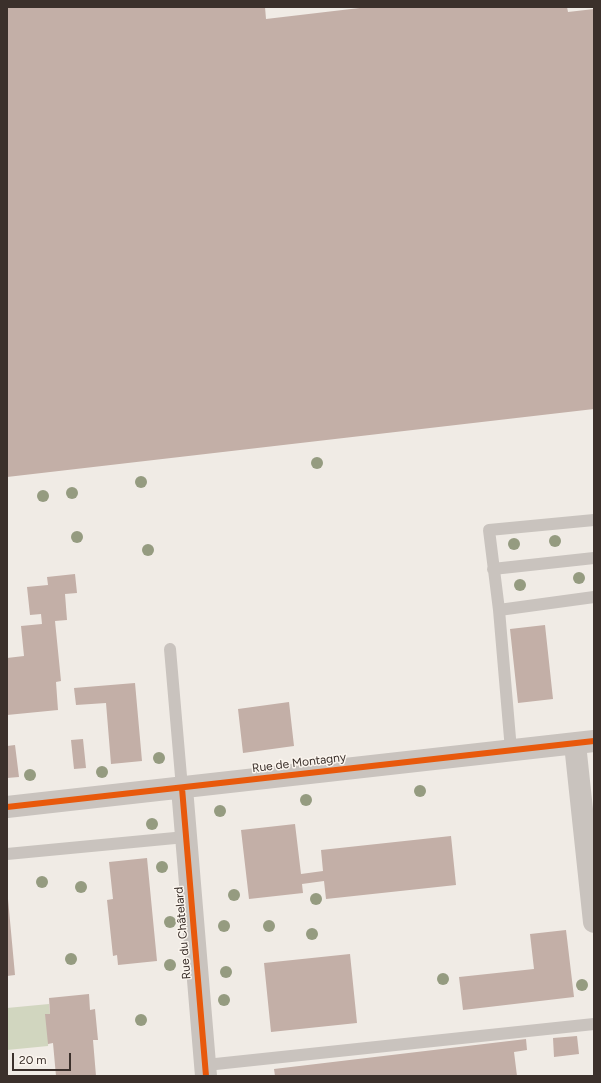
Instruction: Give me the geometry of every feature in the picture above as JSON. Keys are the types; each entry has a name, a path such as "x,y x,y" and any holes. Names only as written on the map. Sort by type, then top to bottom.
{"street":[{"name":"Rue de Montagny","path":"7,807 585,742"},
{"path":"585,742 594,922"},
{"name":"Rue du Châtelard","path":"182,788 206,1071"}],"lane":[{"path":"510,750 499,610 489,530 594,520"},
{"path":"493,568 594,558"},
{"path":"499,610 594,597"},
{"path":"170,649 182,788"},
{"path":"7,854 175,838"},
{"path":"206,1071 594,1024"}],"green space":[{"path":"49,1004 50,1014 48,1046 7,1050 7,1008"}],"building":[{"path":"7,7 265,7 266,19 368,7 567,7 568,12 594,9 594,409 7,477"},
{"path":"75,574 77,593 65,594 67,620 55,621 61,681 56,682 58,710 7,715 7,658 24,656 21,626 42,624 41,614 30,615 27,587 48,585 47,577"},
{"path":"545,625 553,699 518,703 510,629"},
{"path":"135,683 142,761 111,764 106,703 76,705 74,688"},
{"path":"289,702 294,746 243,753 238,709"},
{"path":"83,739 86,768 74,769 71,740"},
{"path":"15,745 19,777 7,778 7,746"},
{"path":"295,824 301,874 323,871 321,850 451,836 456,885 326,899 324,881 302,884 303,893 249,899 241,830"},
{"path":"147,858 157,961 118,965 117,955 113,956 107,900 113,899 109,862"},
{"path":"7,899 15,975 7,976"},
{"path":"566,930 574,997 463,1010 459,977 534,969 530,934"},
{"path":"350,954 357,1023 271,1032 264,963"},
{"path":"89,994 90,1010 95,1009 98,1040 93,1040 96,1076 56,1076 53,1043 48,1044 45,1014 50,1014 49,998"},
{"path":"577,1036 579,1054 554,1057 553,1038"},
{"path":"526,1039 527,1050 514,1052 517,1076 275,1076 274,1069"}],"cycle path":[{"path":"7,807 594,741"},
{"path":"182,788 206,1076"}]}
